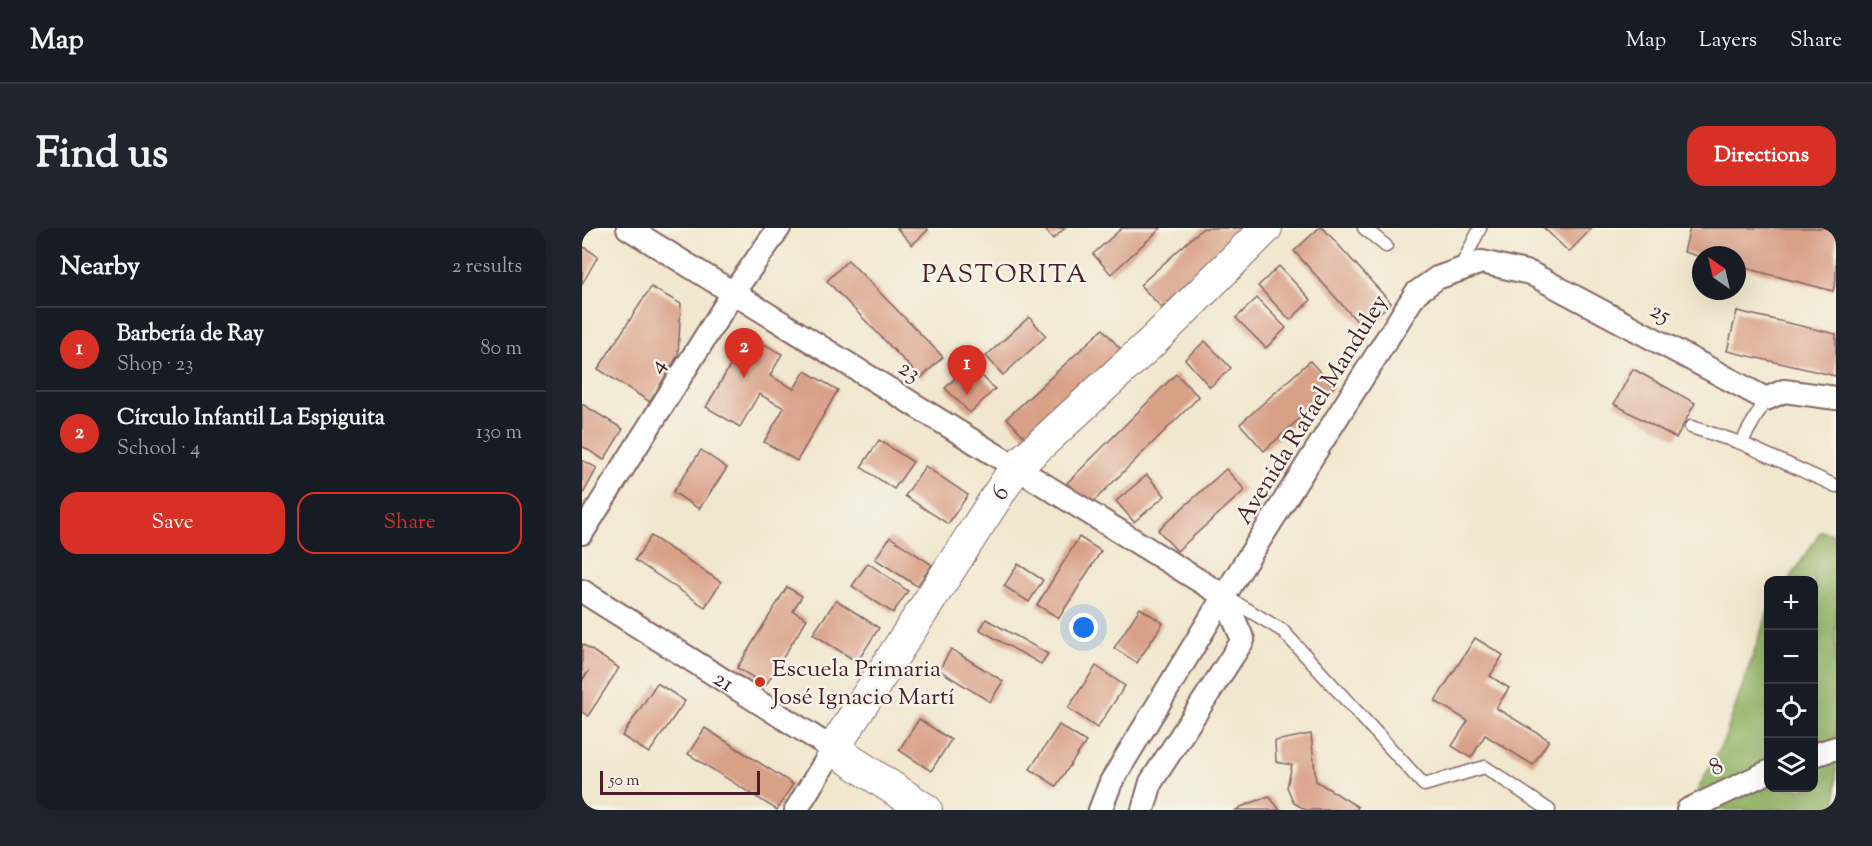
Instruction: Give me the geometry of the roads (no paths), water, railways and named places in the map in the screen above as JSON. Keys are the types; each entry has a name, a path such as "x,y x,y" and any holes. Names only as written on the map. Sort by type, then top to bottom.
{"street":[{"name":"23","path":"628,228 1224,596"},
{"name":"4","path":"582,533 734,293 779,228"},
{"name":"6","path":"796,810 1016,467 1154,340 1266,228"},
{"name":"25","path":"1460,268 1482,261 1530,273 1766,399"},
{"name":"Avenida Rafael Manduley","path":"1100,810 1111,782 1224,596 1416,293 1437,278 1460,268"},
{"path":"1766,399 1784,391 1836,398"},
{"name":"21","path":"582,591 926,810"},
{"path":"1143,810 1151,782 1243,640 1224,596"},
{"path":"1818,754 1836,748"},
{"name":"8","path":"1688,810 1764,774"}],"lane":[{"path":"1364,228 1386,246"},
{"path":"1460,268 1480,228"},
{"path":"1742,443 1766,399"},
{"path":"1691,427 1742,443 1836,486"},
{"path":"1224,596 1283,631 1424,784 1485,767 1549,810"}],"place":[{"name":"Círculo Infantil La Espiguita","path":"744,378"},
{"name":"Barbería de Ray","path":"967,395"},
{"name":"Escuela Primaria José Ignacio Martí","path":"760,682"}],"district":[{"name":"PASTORITA","path":"1005,273"}]}
